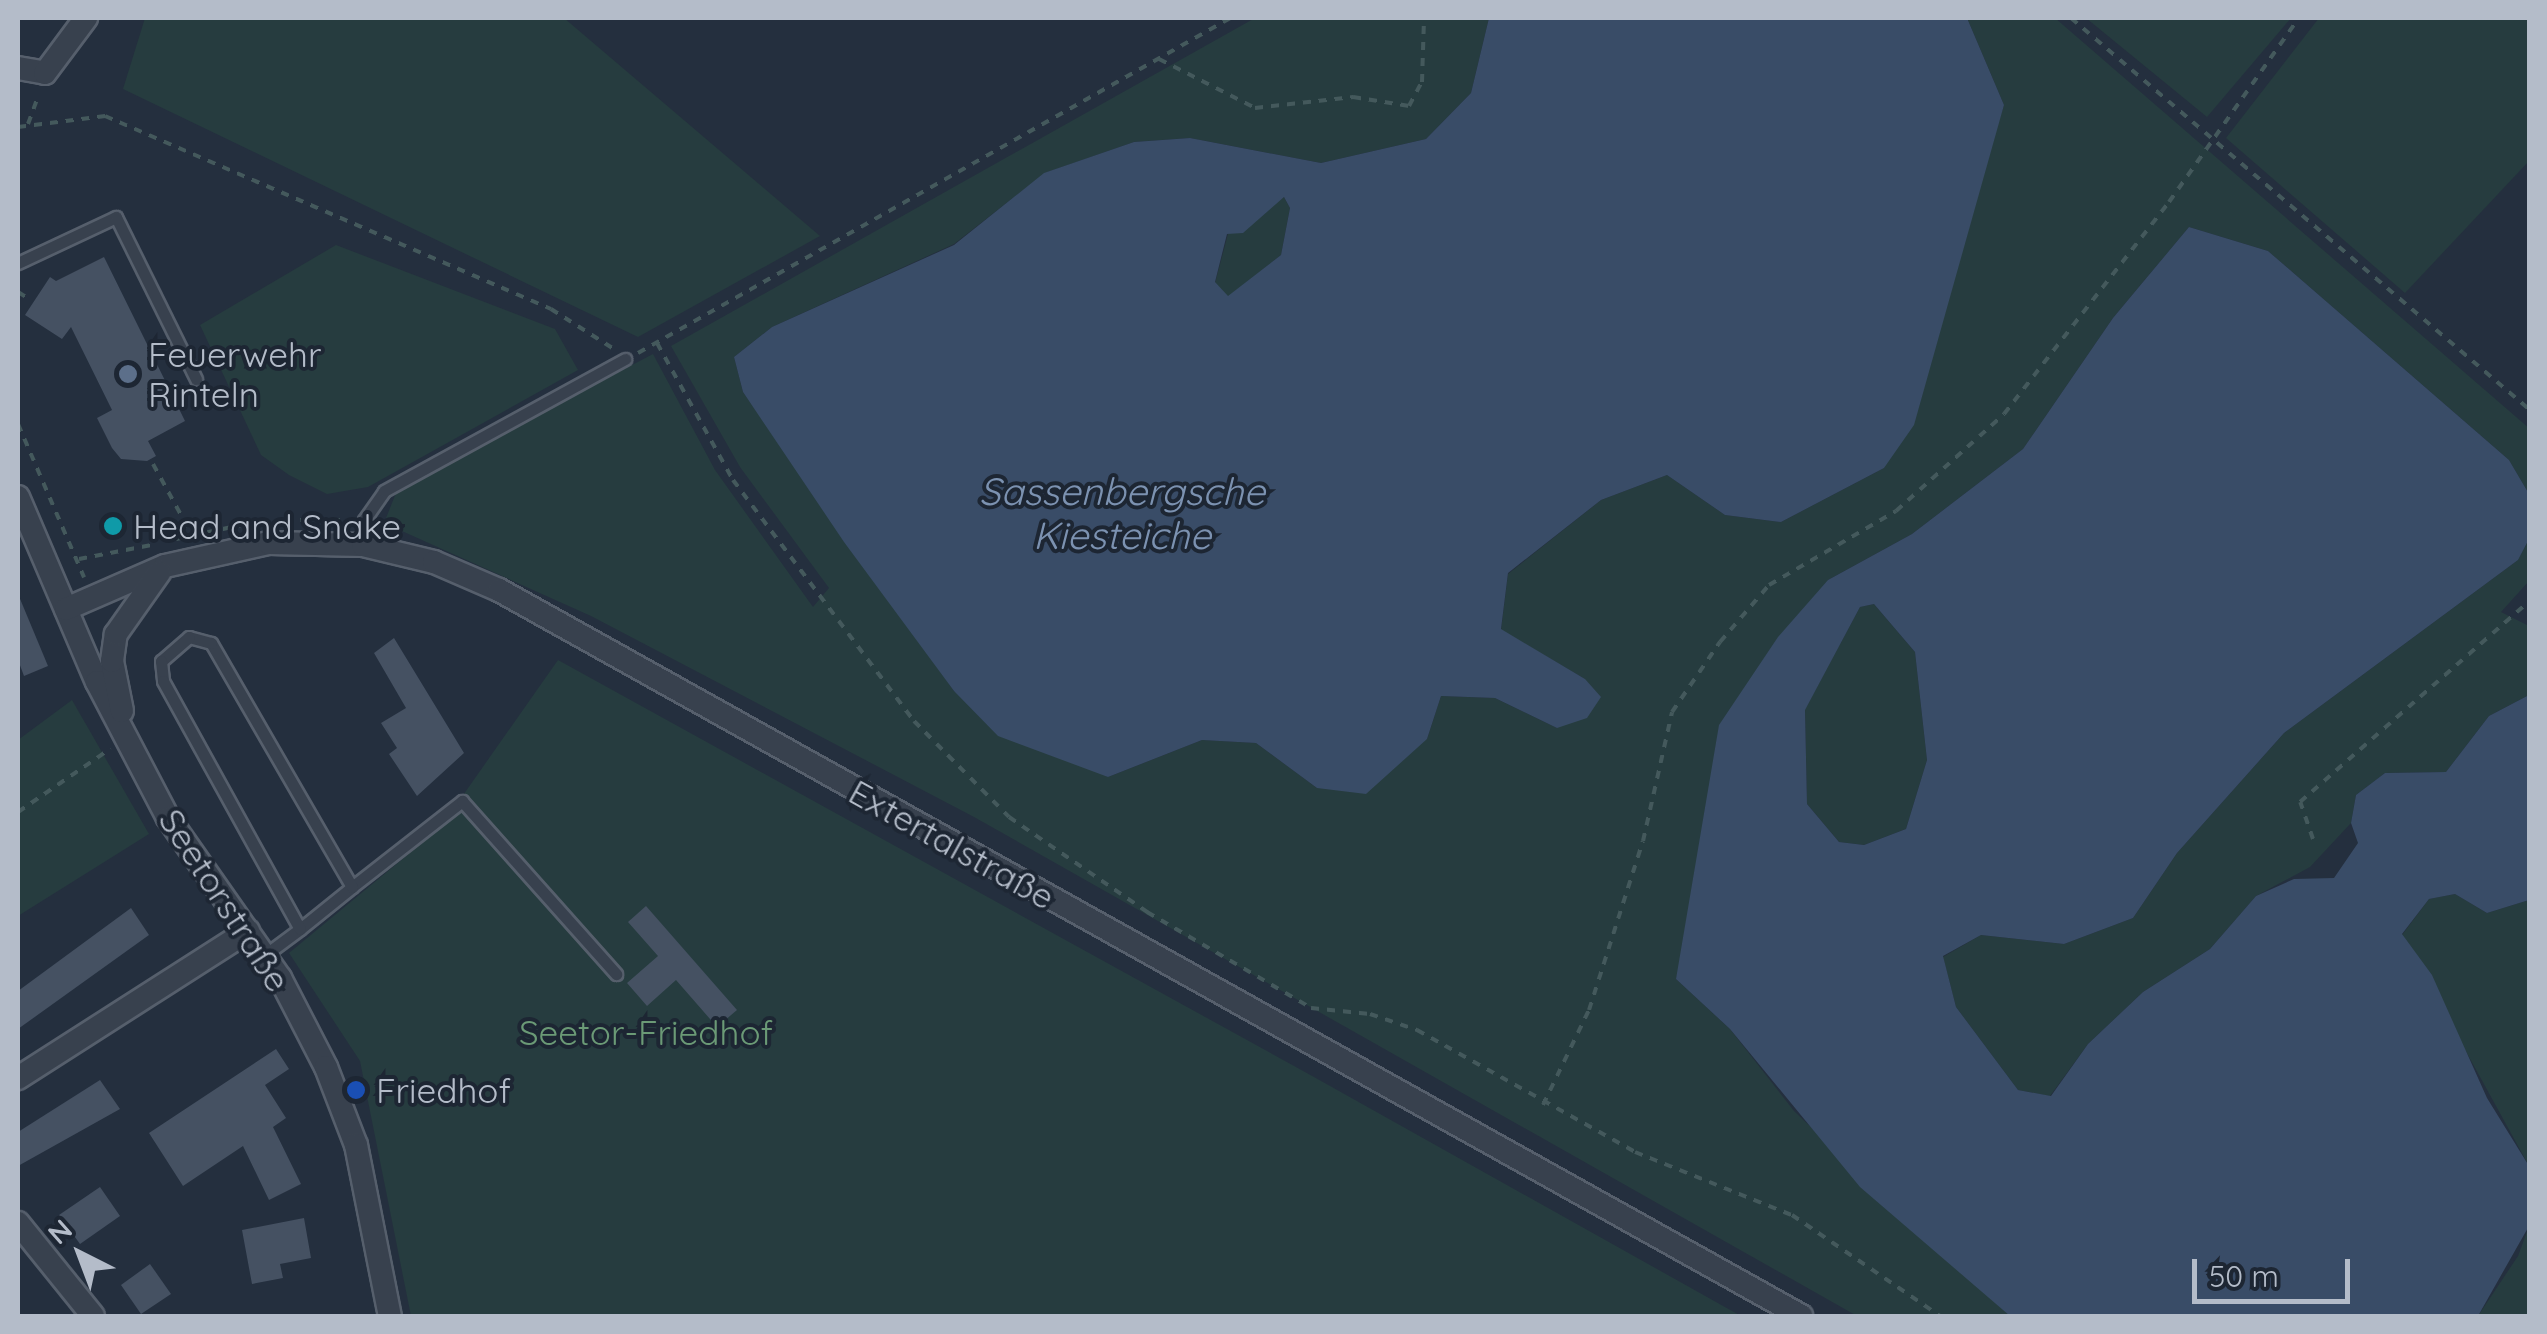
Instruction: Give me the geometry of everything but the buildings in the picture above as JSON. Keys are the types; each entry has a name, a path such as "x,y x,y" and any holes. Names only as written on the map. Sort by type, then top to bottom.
{"street":[{"path":"18,68 45,73 86,18"},
{"name":"Seetorstraße","path":"18,497 128,742 168,818 265,955 326,1068 356,1145 390,1316"},
{"name":"Extertalstraße","path":"66,609 165,566 269,543 362,544 434,562 498,590 1800,1316"},
{"path":"128,742 112,662 116,634 165,566"},
{"path":"18,1078 248,931"},
{"path":"18,1223 93,1316"}],"lane":[{"path":"18,262 116,216 196,379"},
{"path":"362,544 364,520 384,490 625,359"},
{"path":"300,930 163,681 161,662 170,647 189,637 212,643 352,887"},
{"path":"265,955 462,801 616,974"}],"path":[{"path":"18,126 105,116 552,309 625,359 1230,18"},
{"path":"1157,58 1255,108 1353,97 1409,106 1422,82 1424,18"},
{"path":"2072,18 2530,410"},
{"path":"1543,1105 1589,1010 1643,841 1672,712 1769,585 1896,510 2004,414 2169,202 2210,134 2299,18"},
{"path":"28,124 45,73"},
{"path":"18,292 29,299"},
{"path":"656,343 732,480 914,721 1009,818 1147,912 1310,1008 1417,1030 1543,1105 1792,1215 1940,1316"},
{"path":"18,424 79,559"},
{"path":"153,464 192,535"},
{"path":"2314,839 2300,802 2530,601"},
{"path":"18,812 128,742"}],"green space":[{"path":"145,18 564,18 820,236 638,337 123,89"},
{"path":"1255,18 1489,18 1471,93 1426,139 1321,163 1190,138 1134,142 1045,173 954,244 772,327 734,357 743,392 954,691 1108,777 1202,740 1256,743 1317,788 1427,739 1441,696 1495,698 1557,728 1585,679 1501,630 1508,574 1601,500 1667,475 1725,515 1781,522 1884,468 2004,105 1967,18 2055,18 2530,429 2529,494 2509,460 2268,251 2189,227 2113,318 2023,449 1912,534 1828,580 1676,979 1730,1029 1794,1111 2010,1316 1857,1316 974,817 591,616 384,523 398,488 653,354 715,470 813,607 829,588 740,467 671,346"},
{"path":"2086,18 2291,18 2207,117"},
{"path":"2319,18 2529,18 2529,161 2405,293 2226,138"},
{"path":"1284,197 1290,208 1281,255 1228,297 1215,283 1228,234"},
{"path":"336,245 555,329 578,370 368,487 327,494 289,475 261,455 200,325"},
{"path":"2529,539 2529,581 2501,612 2529,626 2529,695 2489,716 2446,772 2385,773 2356,795 2351,823 2310,867 2256,896 2210,949 2143,992 2088,1044 2050,1096 2018,1090 1956,1007 1943,957 1981,935 2064,944 2133,918 2177,853 2284,733 2518,560"},
{"path":"1874,604 1915,652 1927,760 1906,829 1864,845 1839,842 1807,804 1805,709 1860,607"},
{"name":"Seetor-Friedhof","path":"558,660 1741,1316 411,1316 360,1061 289,953 440,828"},
{"path":"72,700 149,834 18,916 18,740"},
{"path":"2455,894 2487,913 2529,900 2529,1166 2402,935 2429,899"},
{"path":"2529,1226 2529,1316 2478,1316 2518,1256"}],"water":[{"name":"Sassenbergsche Kiesteiche","path":"1489,18 1967,18 2004,105 1914,425 1884,468 1781,522 1725,515 1667,475 1601,500 1508,573 1501,629 1585,679 1601,697 1587,718 1557,728 1495,698 1441,696 1427,739 1366,794 1317,788 1256,743 1202,740 1108,777 998,736 954,691 844,542 743,392 734,357 772,327 954,245 1044,173 1134,142 1190,138 1321,163 1426,139 1471,93","holes":["1284,197 1290,208 1281,255 1228,296 1215,282 1227,234 1243,233"]},
{"path":"2189,227 2268,251 2509,460 2529,494 2529,539 2518,560 2284,733 2177,853 2133,918 2064,944 1981,935 1943,956 1956,1007 2018,1090 2051,1096 2088,1044 2143,992 2210,949 2256,896 2294,879 2334,878 2358,843 2351,823 2356,795 2385,773 2446,772 2489,716 2529,695 2529,900 2487,913 2455,894 2429,899 2402,934 2432,975 2487,1098 2529,1166 2529,1226 2478,1316 2010,1316 1860,1187 1730,1029 1676,979 1719,725 1778,637 1828,580 1912,534 2023,449 2113,318","holes":["1874,604 1915,652 1927,760 1906,829 1864,845 1839,842 1807,804 1805,710 1860,607"]}],"place":[{"name":"Feuerwehr Rinteln","path":"128,374"},
{"name":"Head and Snake","path":"113,526"},
{"name":"Friedhof","path":"356,1090"}]}
